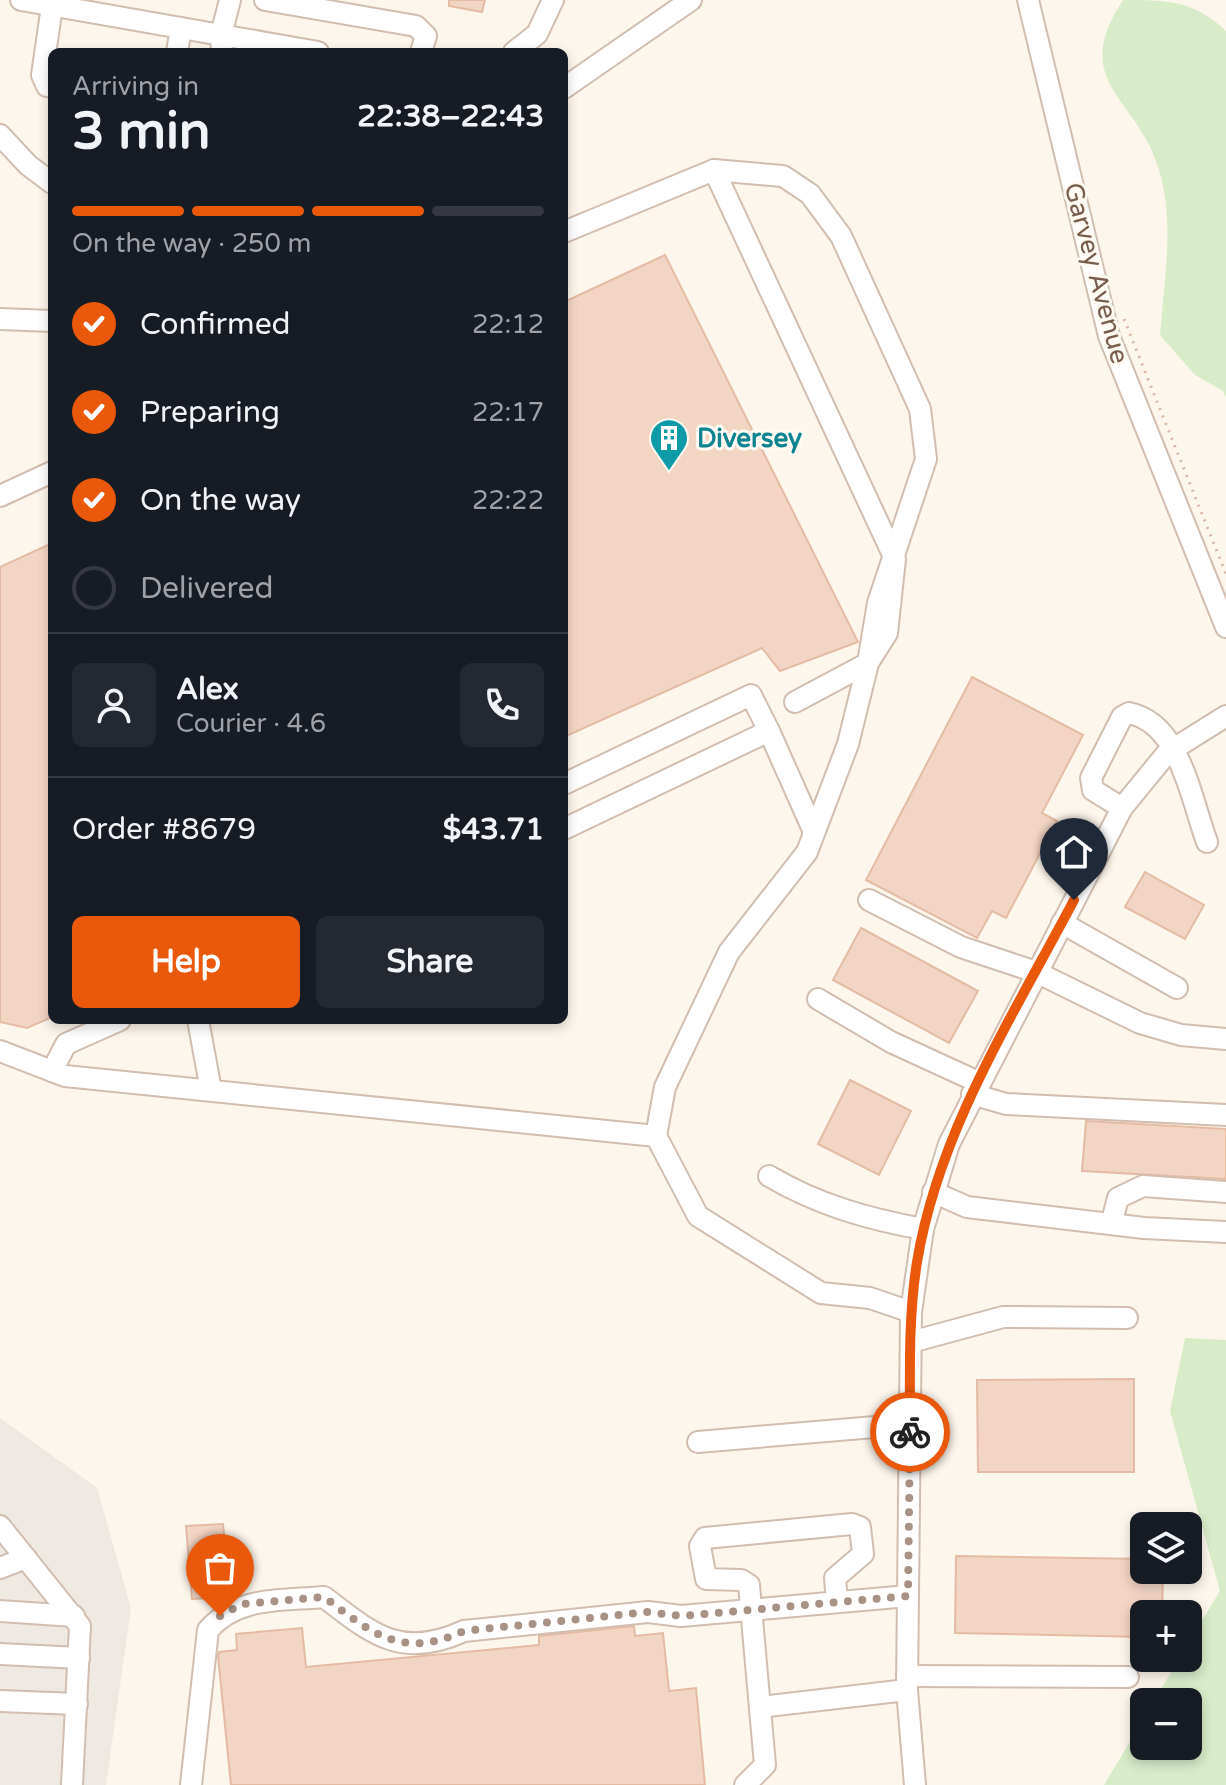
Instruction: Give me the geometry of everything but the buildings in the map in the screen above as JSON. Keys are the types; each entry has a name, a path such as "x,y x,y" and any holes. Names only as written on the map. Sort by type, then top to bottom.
{"street":[{"path":"21,0 181,28 222,44 270,48"},
{"path":"222,44 230,0"},
{"path":"265,0 416,26 426,36 422,48"},
{"path":"519,48 537,34 553,0"},
{"path":"568,85 691,0"},
{"name":"Garvey Avenue","path":"1028,0 1109,336 1226,627"},
{"path":"48,86 42,75 52,6"},
{"path":"178,48 181,28"},
{"path":"0,135 28,165 48,180"},
{"path":"568,230 714,170 783,176 810,194 841,236 920,409 926,459 878,603 868,663 848,744 807,852 729,952 665,1087 656,1136 698,1216 821,1293 870,1298 911,1312"},
{"path":"714,170 895,559"},
{"path":"0,319 48,321"},
{"path":"0,496 48,474"},
{"path":"795,702 868,663"},
{"path":"568,782 751,695 814,832"},
{"path":"1122,808 1093,790 1091,778 1122,717 1129,713 1140,715 1155,725 1174,748 1207,842"},
{"path":"915,1785 907,1683 911,1312 923,1229 933,1192 949,1144 975,1088 1122,808 1137,785 1174,748 1226,716"},
{"path":"568,827 769,731"},
{"path":"869,900 961,947 1036,972 1140,1023 1181,1035 1226,1039"},
{"path":"1062,923 1177,988"},
{"path":"818,999 1006,1104 1226,1115"},
{"path":"52,1071 66,1044 111,1024"},
{"path":"199,1024 211,1090"},
{"path":"0,1051 65,1076 656,1136"},
{"path":"769,1176 806,1197 871,1219 923,1229"},
{"path":"1112,1221 1118,1198 1143,1186 1226,1192"},
{"path":"933,1192 967,1207 1112,1221 1144,1228 1226,1232"},
{"path":"911,1342 1003,1317 1127,1318"},
{"path":"698,1442 910,1424"},
{"path":"745,1785 765,1765 749,1585 741,1580 706,1579 700,1546 705,1538 852,1524 860,1527 863,1554 835,1578 837,1602"},
{"path":"0,1526 80,1626 72,1785"},
{"path":"0,1568 26,1558"},
{"path":"191,1785 208,1630 220,1616 242,1604 324,1597 377,1637 409,1643 444,1640 464,1631 648,1612 681,1616 908,1596"},
{"path":"0,1611 74,1616"},
{"path":"0,1654 79,1658"},
{"path":"760,1707 907,1683 1128,1677"},
{"path":"0,1701 77,1704"}],"path":[{"path":"1121,308 1226,574"}],"shaded area":[{"path":"0,1418 97,1488 131,1608 106,1785 0,1785"}],"green space":[{"path":"1123,0 1179,4 1202,13 1226,31 1226,397 1223,391 1195,375 1160,335 1167,252 1164,190 1149,145 1112,89 1102,52 1108,28"},
{"path":"1185,1338 1226,1340 1226,1785 1104,1785 1130,1741 1130,1760 1202,1760 1202,1688 1162,1688 1171,1672 1202,1672 1202,1621 1220,1591 1202,1526 1202,1512 1198,1512 1170,1411"}],"way so far":[{"path":"220,1616 242,1604 324,1597 377,1637 409,1643 444,1640 464,1631 648,1612 681,1616 908,1596 910,1432"}],"place":[{"name":"Diversey","path":"669,472"}],"route":[{"path":"910,1432 911,1312 923,1229 933,1192 949,1144 972,1094 1074,900"}]}
